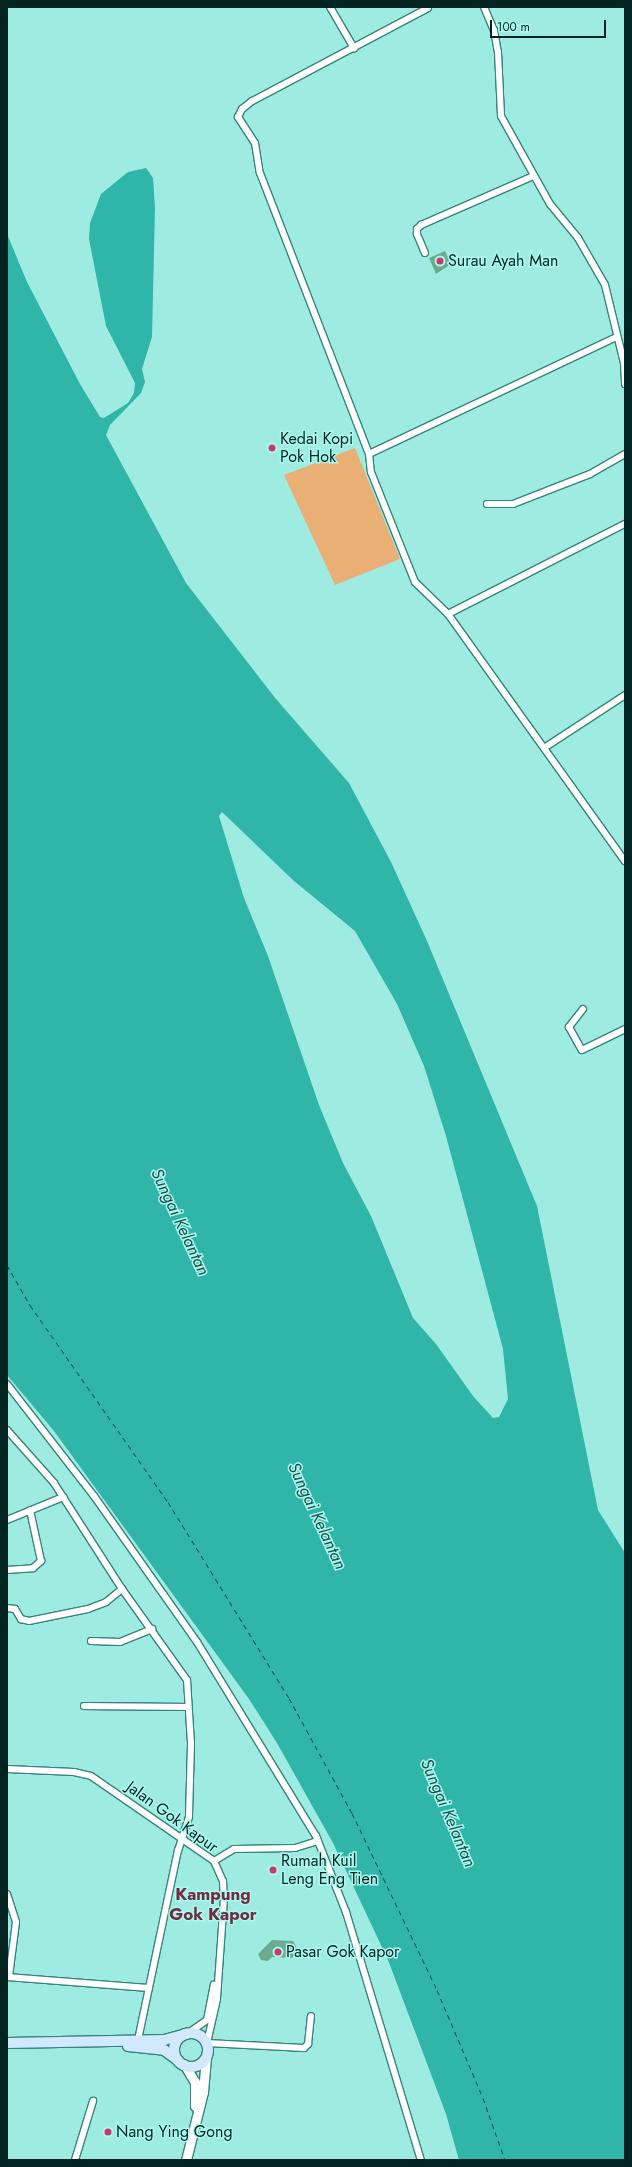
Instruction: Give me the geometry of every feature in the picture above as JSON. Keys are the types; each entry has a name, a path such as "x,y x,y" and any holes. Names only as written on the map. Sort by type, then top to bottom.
{"main road":[{"path":"187,2034 175,2045 181,2062 195,2082 194,2118"},
{"path":"7,2043 164,2040 187,2034 196,2034 207,2043 206,2058 203,2092 194,2118 186,2160"},
{"path":"68,2043 154,2048 167,2051 181,2062 199,2065 206,2058"}],"street":[{"path":"330,7 354,48"},
{"path":"428,7 242,109 238,117 241,125 255,143 260,173 369,454 371,472 415,582 448,614 625,861"},
{"path":"484,7 494,30 498,52 501,116 533,176 591,258 605,284 617,337 625,384"},
{"path":"425,253 417,234 421,225 533,176"},
{"path":"369,454 617,337"},
{"path":"487,504 512,504 590,474 625,454"},
{"path":"448,614 625,524"},
{"path":"544,748 625,695"},
{"path":"583,1009 569,1027 582,1050 625,1029"},
{"path":"7,1384 94,1496 197,1642 318,1840 346,1912 421,2160"},
{"path":"7,1430 63,1497 122,1589 186,1677 188,1707 189,1817 182,1838 138,2040"},
{"path":"7,1520 63,1497"},
{"path":"7,1570 33,1568 41,1561 30,1510"},
{"path":"7,1608 15,1609 22,1619 29,1621 88,1609 106,1602 112,1595 122,1589"},
{"path":"91,1641 120,1642 152,1629"},
{"path":"84,1706 188,1707"},
{"name":"Jalan Gok Kapur","path":"7,1769 74,1772 91,1776 214,1861 223,1881 224,1898 216,1974 214,2019 207,2043"},
{"path":"214,1861 234,1849 295,1848 318,1840"},
{"path":"7,1894 16,1922 8,1977 149,1988"},
{"name":"Jalan Gok Kapur","path":"187,2034 207,2020 216,1974"},
{"path":"207,2043 304,2048 308,2044 311,2016"},
{"path":"75,2160 93,2101"}],"shaded area":[{"path":"355,448 400,559 335,585 284,475"}],"water":[{"name":"Sungai Kelantan","path":"146,168 153,178 155,208 152,337 142,369 145,382 141,393 110,425 106,435 186,583 276,699 349,783 391,862 427,941 537,1206 598,1510 625,1553 625,2160 459,2160 446,2114 388,1960 333,1843 277,1743 249,1699 54,1431 7,1375 7,234 27,282 80,384 100,417 104,418 128,403 134,393 135,383 106,326 89,239 90,223 101,194 128,172","holes":["222,812 294,881 355,931 397,1004 424,1066 446,1136 503,1349 508,1399 499,1417 493,1418 473,1396 436,1344 413,1318 371,1216 343,1163 319,1105 268,956 244,898 219,816"]}],"building":[{"name":"Surau Ayah Man","path":"445,251 451,264 436,274 429,258"},
{"name":"Pasar Gok Kapor","path":"272,1940 293,1941 298,1950 292,1958 272,1957 268,1961 261,1960 258,1954"}],"ferry route":[{"path":"7,1265 30,1305 168,1502 289,1698 352,1813 437,1990 483,2098 505,2160"}],"place":[{"name":"Surau Ayah Man","path":"440,261"},
{"name":"Kedai Kopi Pok Hok","path":"272,448"},
{"name":"Rumah Kuil Leng Eng Tien","path":"273,1870"},
{"name":"Pasar Gok Kapor","path":"278,1952"},
{"name":"Nang Ying Gong","path":"108,2132"}],"district":[{"name":"Kampung Gok Kapor","path":"213,1905"}]}
